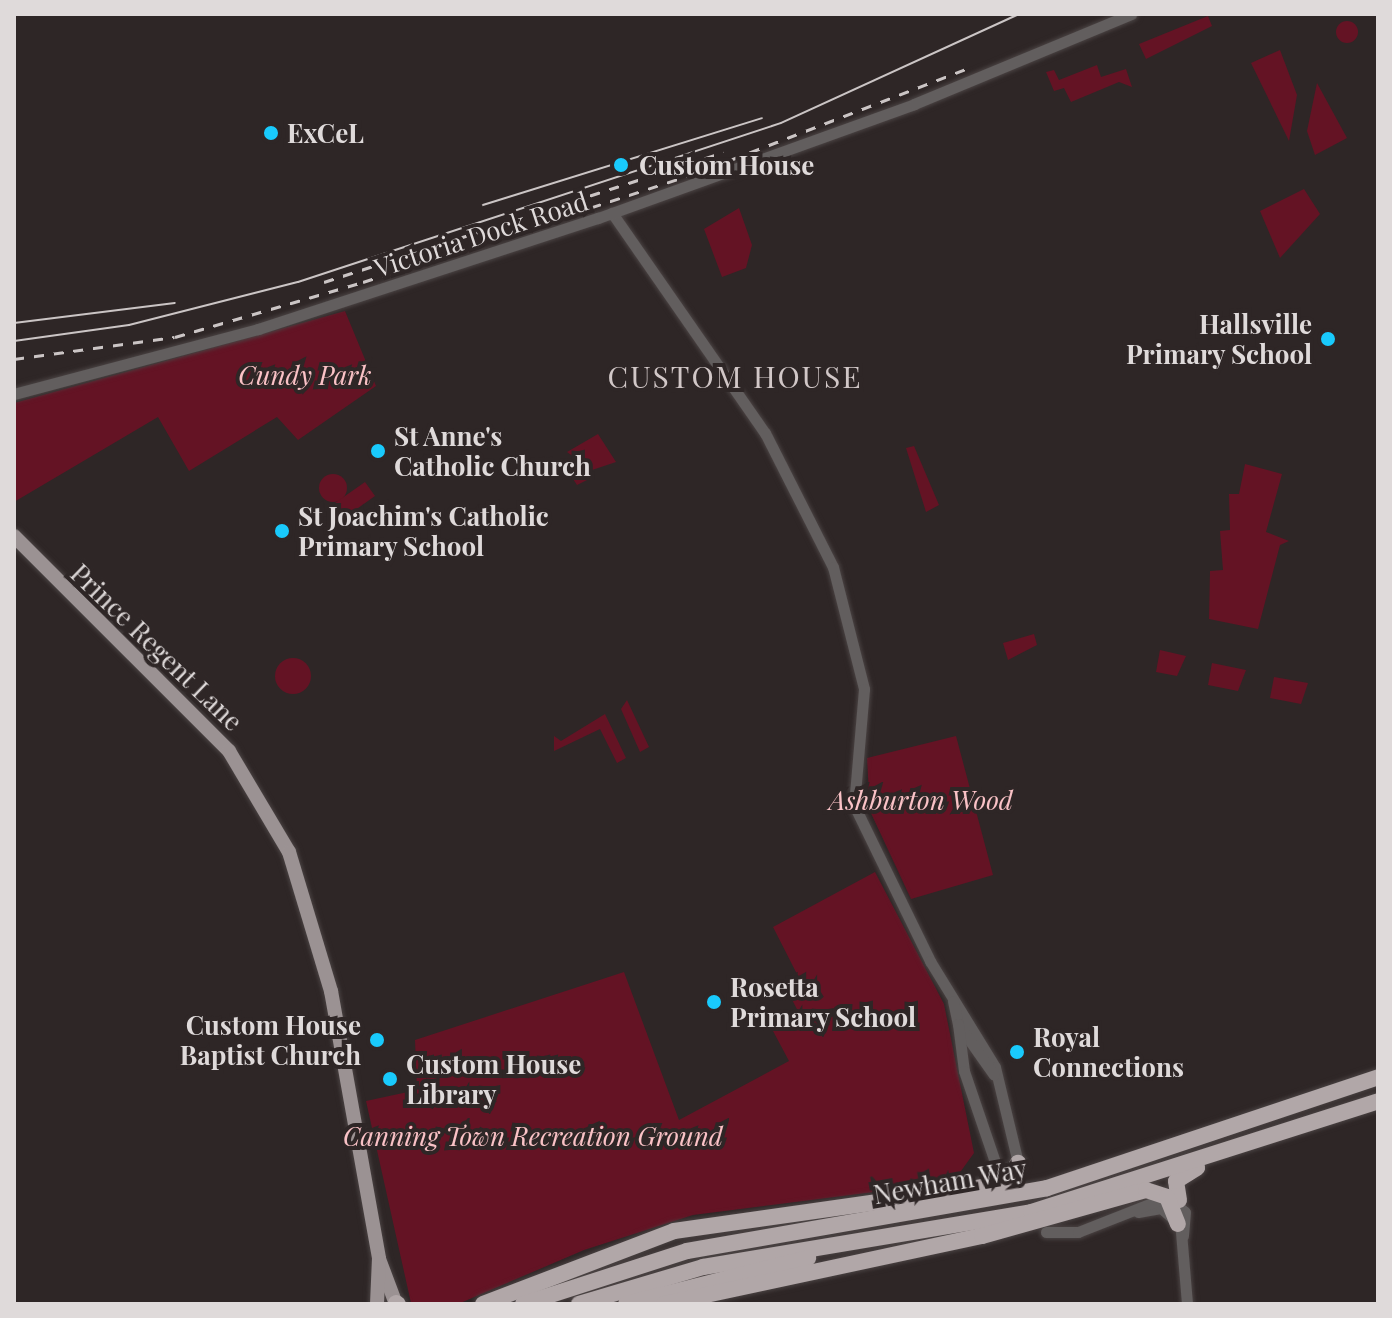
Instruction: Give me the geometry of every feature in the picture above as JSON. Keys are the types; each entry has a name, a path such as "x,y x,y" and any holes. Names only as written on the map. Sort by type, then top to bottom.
{"highway":[{"name":"Newham Way","path":"523,1304 643,1262 778,1233 1047,1188 1378,1077"},
{"name":"Newham Way","path":"579,1304 703,1267 1031,1212 1219,1155 1378,1101"},
{"path":"1177,1225 1173,1198 1178,1178 1219,1155"},
{"path":"483,1304 640,1245 725,1220 978,1188 1008,1180 1018,1163 1047,1188"},
{"path":"664,1304 982,1236 1140,1191 1173,1198"},
{"path":"640,1245 778,1233"},
{"path":"626,1304 855,1243"}],"main road":[{"name":"Prince Regent Lane","path":"14,536 229,751 289,852 331,991 379,1259 397,1304"},
{"name":"Prince Regent Lane","path":"377,1304 379,1259"}],"street":[{"name":"Victoria Dock Road","path":"14,394 272,325 612,213 914,104 1131,14"},
{"path":"612,213 765,433 833,567 864,689 854,805 953,1001 975,1033 994,1075 1018,1163"},
{"path":"953,1001 971,1080 997,1168"},
{"path":"958,1024 994,1075"},
{"path":"971,1080 975,1033"},
{"path":"1046,1232 1078,1232 1173,1198"},
{"path":"1122,1215 1156,1208 1177,1225 1187,1304"}],"green space":[{"path":"1208,16 1212,26 1146,59 1139,44"},
{"path":"1347,21 1355,24 1358,32 1355,40 1347,43 1339,40 1336,32 1339,24"},
{"path":"1280,50 1297,95 1289,141 1251,63"},
{"path":"1097,65 1101,77 1126,69 1132,87 1119,82 1071,102 1064,88 1054,91 1046,72 1054,70 1059,80"},
{"path":"1317,83 1347,138 1315,155 1307,131"},
{"path":"1304,189 1320,214 1280,258 1260,211"},
{"path":"739,208 752,245 746,268 722,277 704,229"},
{"name":"Cundy Park","path":"345,311 376,386 298,440 277,417 189,471 158,417 14,502 14,403"},
{"path":"598,434 616,462 592,470 567,452"},
{"path":"914,446 939,505 926,512 906,448"},
{"path":"569,458 585,465 593,477 577,485 562,462"},
{"path":"1245,464 1282,474 1266,532 1289,541 1280,545 1258,629 1209,619 1210,571 1223,570 1220,531 1230,530 1229,494 1239,494"},
{"path":"333,474 343,478 347,488 343,498 333,502 323,498 319,488 323,478"},
{"path":"365,482 375,496 344,518 335,503"},
{"path":"1034,634 1037,645 1008,660 1003,643"},
{"path":"1160,650 1186,656 1177,676 1156,672"},
{"path":"293,658 305,664 311,676 305,688 293,694 281,688 275,676 281,664"},
{"path":"1212,663 1246,670 1238,691 1208,685"},
{"path":"1274,677 1308,683 1301,704 1270,698"},
{"path":"627,700 649,747 640,752 621,709"},
{"path":"605,714 626,758 617,763 600,729 554,751 554,736 561,741"},
{"name":"Ashburton Wood","path":"956,736 993,875 911,899 870,811 867,758"},
{"name":"Canning Town Recreation Ground","path":"875,872 944,1004 974,1153 953,1182 693,1215 584,1250 458,1304 411,1303 366,1101 417,1090 415,1040 624,972 679,1120 789,1061 773,1031 801,1017 785,986 799,978 773,927"}],"tram line":[{"path":"14,341 129,325 298,282 781,123 1019,14"},
{"path":"483,205 762,118"},
{"path":"14,323 175,303"}],"railway":[{"path":"14,359 175,337 363,282 694,174 972,67"},
{"path":"324,282 723,152"}],"place":[{"name":"ExCeL","path":"271,133"},
{"name":"Custom House","path":"621,165"},
{"name":"Hallsville Primary School","path":"1328,339"},
{"name":"St Anne's Catholic Church","path":"378,451"},
{"name":"St Joachim's Catholic Primary School","path":"282,531"},
{"name":"Rosetta Primary School","path":"714,1002"},
{"name":"Custom House Baptist Church","path":"377,1040"},
{"name":"Royal Connections","path":"1017,1052"},
{"name":"Custom House Library","path":"390,1079"}],"district":[{"name":"CUSTOM HOUSE","path":"735,376"}]}
